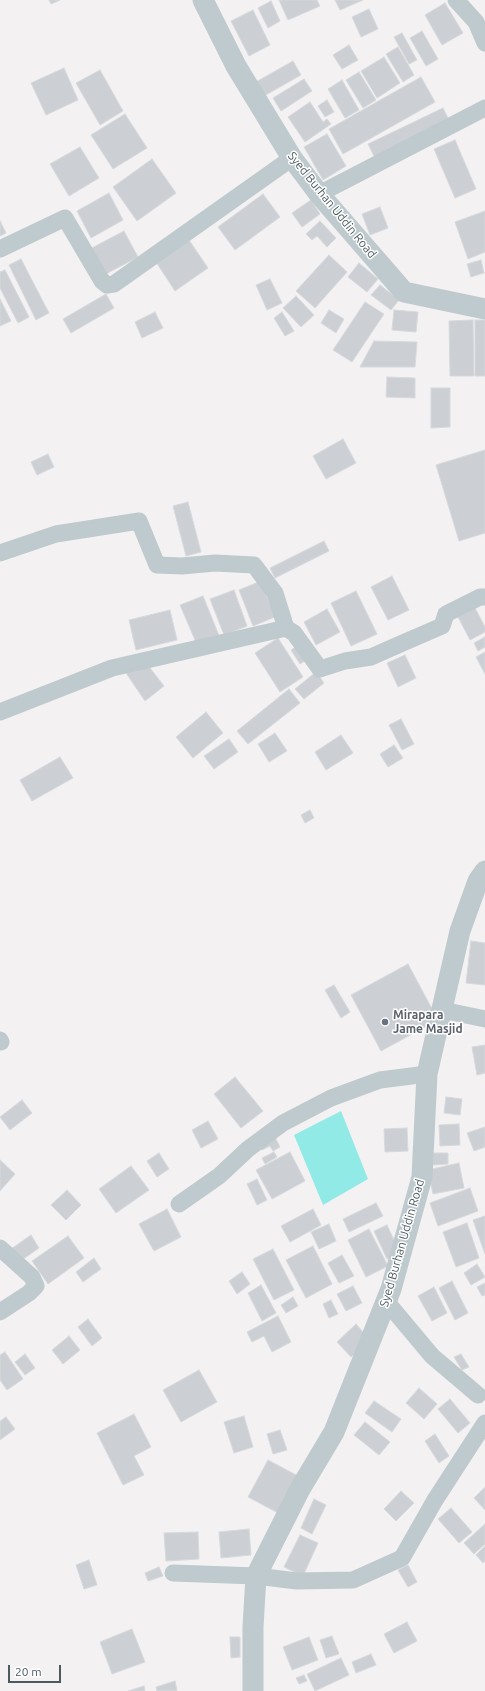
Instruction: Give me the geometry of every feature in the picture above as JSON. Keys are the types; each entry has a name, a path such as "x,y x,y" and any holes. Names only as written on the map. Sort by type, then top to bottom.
{"street":[{"name":"Syed Burhan Uddin Road","path":"203,0 236,66 292,158 319,194 404,292 485,309"},
{"path":"456,0 476,22 485,43"},
{"path":"319,194 485,108"},
{"path":"0,249 65,218 102,281 107,285 114,284 292,158"},
{"path":"0,553 56,534 138,521 157,564 182,566 215,563 254,565 275,593 286,628 294,633 320,669 345,660 371,657 424,634 442,626 446,614 480,597 485,597"},
{"path":"0,712 112,668 286,628"},
{"name":"Syed Burhan Uddin Road","path":"253,1691 253,1628 256,1576 300,1489 334,1432 386,1301 422,1178 427,1074 460,931 478,881 485,871"},
{"path":"442,1010 485,1018"},
{"path":"179,1204 219,1176 248,1149 283,1123 331,1098 380,1080 427,1074"},
{"path":"0,1248 32,1277 36,1286 29,1293 0,1312"},
{"path":"386,1301 432,1356 478,1395"},
{"path":"173,1572 256,1576 297,1581 353,1580 402,1558 435,1500 485,1423"}],"water":[{"path":"341,1111 368,1179 323,1205 294,1135"}],"building":[{"path":"49,0 60,0 51,4"},
{"path":"279,0 317,0 320,6 288,20"},
{"path":"335,0 363,0 340,10"},
{"path":"271,1 280,21 268,28 258,8"},
{"path":"445,3 463,33 442,45 425,15"},
{"path":"369,9 378,29 361,37 352,17"},
{"path":"253,10 270,45 249,56 231,21"},
{"path":"422,31 438,59 426,66 410,38"},
{"path":"402,33 417,60 409,64 394,37"},
{"path":"349,45 358,60 342,69 333,55"},
{"path":"398,47 414,75 403,82 386,54"},
{"path":"384,57 400,83 377,98 361,71"},
{"path":"293,61 301,75 264,96 256,82"},
{"path":"64,68 78,100 46,115 31,83"},
{"path":"100,70 123,111 100,125 76,83"},
{"path":"359,72 376,100 363,108 346,80"},
{"path":"421,77 435,102 343,154 329,129"},
{"path":"304,79 312,91 281,111 273,98"},
{"path":"342,80 359,110 345,118 328,89"},
{"path":"327,100 334,112 325,117 318,106"},
{"path":"310,102 323,122 327,119 331,124 305,142 288,117"},
{"path":"443,108 450,122 375,158 368,144"},
{"path":"125,114 147,148 113,169 91,135"},
{"path":"327,134 346,166 323,180 304,147"},
{"path":"455,140 476,189 455,198 434,149"},
{"path":"80,147 99,178 69,196 50,164"},
{"path":"152,159 176,193 137,221 113,187"},
{"path":"109,193 123,220 91,238 77,211"},
{"path":"263,194 280,217 235,250 218,227"},
{"path":"311,200 320,214 302,227 292,213"},
{"path":"380,207 388,228 370,235 362,214"},
{"path":"485,211 485,252 468,259 455,222"},
{"path":"0,221 6,233 0,236"},
{"path":"320,221 336,238 327,247 317,236 312,240 306,234"},
{"path":"124,231 138,257 104,275 90,249"},
{"path":"189,240 208,268 175,291 156,262"},
{"path":"329,255 347,272 315,308 296,291"},
{"path":"21,259 49,313 36,320 9,265"},
{"path":"481,260 484,273 471,277 467,264"},
{"path":"359,263 378,279 367,292 348,277"},
{"path":"5,270 29,317 18,323 0,288 0,272"},
{"path":"270,279 282,303 267,310 256,285"},
{"path":"380,285 399,300 391,310 371,295"},
{"path":"106,294 114,308 71,333 63,319"},
{"path":"296,296 314,315 301,327 283,308"},
{"path":"0,299 11,321 0,326"},
{"path":"365,302 384,314 352,362 333,350"},
{"path":"329,310 344,319 336,333 321,323"},
{"path":"394,310 418,312 416,332 392,330"},
{"path":"155,312 163,328 142,338 135,322"},
{"path":"282,312 294,331 285,336 274,318"},
{"path":"473,320 474,376 450,376 449,321"},
{"path":"475,320 485,320 485,376 475,376"},
{"path":"374,341 417,342 415,367 360,367"},
{"path":"387,377 415,378 415,398 386,397"},
{"path":"431,388 450,388 450,427 431,428"},
{"path":"343,439 356,463 326,479 313,456"},
{"path":"485,450 485,533 459,541 436,465"},
{"path":"48,454 54,467 37,475 31,462"},
{"path":"188,502 201,552 186,556 173,506"},
{"path":"324,541 329,551 275,578 270,568"},
{"path":"392,576 409,610 388,620 371,587"},
{"path":"261,581 275,617 253,626 239,590"},
{"path":"234,590 247,626 224,635 210,599"},
{"path":"356,591 377,634 351,646 331,603"},
{"path":"203,596 220,638 198,647 180,605"},
{"path":"474,606 485,627 485,632 470,640 457,615"},
{"path":"327,609 340,632 316,645 304,622"},
{"path":"170,610 177,640 136,650 129,620"},
{"path":"485,637 485,647 478,651 474,643"},
{"path":"278,638 303,677 280,692 255,653"},
{"path":"299,645 308,659 300,664 291,650"},
{"path":"485,652 485,674 476,657"},
{"path":"405,655 416,678 398,687 387,663"},
{"path":"147,664 164,686 145,701 124,670"},
{"path":"316,672 324,683 304,699 295,689"},
{"path":"289,689 300,703 248,744 237,731"},
{"path":"206,712 223,733 193,758 176,737"},
{"path":"401,719 414,744 402,750 389,725"},
{"path":"275,733 287,751 269,762 258,744"},
{"path":"341,735 353,753 326,770 315,752"},
{"path":"229,739 238,752 214,769 204,756"},
{"path":"394,745 403,758 388,767 380,754"},
{"path":"60,757 73,778 32,801 20,780"},
{"path":"310,810 314,818 305,823 301,815"},
{"path":"471,941 485,943 485,985 466,983"},
{"path":"408,964 438,1020 381,1051 351,995"},
{"path":"334,985 350,1012 341,1018 325,990"},
{"path":"485,1045 485,1073 477,1075 472,1047"},
{"path":"235,1077 263,1111 241,1128 214,1094"},
{"path":"446,1097 462,1099 460,1115 444,1113"},
{"path":"22,1100 32,1113 10,1130 0,1117"},
{"path":"208,1121 218,1139 201,1148 192,1130"},
{"path":"459,1124 460,1145 440,1146 439,1125"},
{"path":"485,1127 485,1147 474,1151 467,1133"},
{"path":"407,1128 408,1151 385,1152 384,1129"},
{"path":"275,1137 280,1147 273,1151 270,1146 262,1150 259,1145"},
{"path":"274,1152 277,1157 265,1164 262,1158"},
{"path":"290,1152 305,1181 272,1199 256,1170"},
{"path":"159,1153 169,1169 157,1177 147,1161"},
{"path":"433,1153 448,1153 448,1164 433,1165"},
{"path":"0,1160 15,1174 0,1191"},
{"path":"459,1163 464,1188 433,1194 428,1170"},
{"path":"131,1166 149,1190 116,1213 99,1189"},
{"path":"257,1179 267,1200 257,1205 247,1184"},
{"path":"470,1188 478,1211 438,1226 430,1203"},
{"path":"67,1190 81,1205 66,1220 51,1205"},
{"path":"376,1203 383,1216 349,1232 343,1219"},
{"path":"167,1209 181,1237 154,1251 139,1224"},
{"path":"313,1209 321,1225 290,1242 281,1226"},
{"path":"485,1216 485,1254 473,1220"},
{"path":"467,1223 479,1258 456,1267 443,1232"},
{"path":"329,1224 336,1241 319,1249 311,1232"},
{"path":"387,1225 400,1253 387,1259 374,1231"},
{"path":"369,1229 388,1266 366,1277 348,1240"},
{"path":"31,1235 39,1248 19,1262 11,1249"},
{"path":"68,1236 84,1258 48,1284 32,1261"},
{"path":"313,1246 332,1284 306,1298 286,1260"},
{"path":"273,1249 294,1290 274,1300 253,1259"},
{"path":"342,1255 354,1276 339,1283 328,1263"},
{"path":"94,1258 101,1269 83,1282 76,1272"},
{"path":"477,1264 485,1277 471,1285 464,1273"},
{"path":"242,1272 250,1284 237,1294 229,1281"},
{"path":"452,1281 468,1313 455,1320 439,1288"},
{"path":"485,1283 485,1295 482,1296 477,1287"},
{"path":"261,1285 276,1313 262,1321 248,1293"},
{"path":"353,1286 362,1303 346,1311 337,1294"},
{"path":"434,1287 447,1313 432,1321 418,1296"},
{"path":"293,1297 298,1306 286,1313 281,1305"},
{"path":"331,1300 338,1314 329,1318 323,1304"},
{"path":"278,1316 291,1342 272,1352 264,1336 252,1342 247,1332"},
{"path":"88,1319 102,1338 92,1346 78,1327"},
{"path":"356,1324 370,1340 351,1357 337,1342"},
{"path":"69,1336 80,1350 63,1364 52,1350"},
{"path":"5,1352 23,1379 7,1390 0,1380 0,1355"},
{"path":"25,1354 35,1368 25,1375 15,1362"},
{"path":"461,1354 469,1367 462,1370 454,1357"},
{"path":"199,1370 217,1402 181,1422 163,1390"},
{"path":"419,1388 437,1404 424,1419 406,1403"},
{"path":"450,1399 470,1423 458,1433 438,1409"},
{"path":"374,1401 401,1419 392,1432 365,1413"},
{"path":"134,1414 151,1447 134,1456 144,1475 123,1485 97,1433"},
{"path":"244,1416 253,1447 234,1453 224,1422"},
{"path":"6,1417 15,1429 0,1440 0,1421"},
{"path":"365,1422 390,1442 379,1455 354,1435"},
{"path":"280,1430 287,1450 273,1454 267,1434"},
{"path":"435,1434 449,1456 439,1463 425,1441"},
{"path":"268,1460 300,1477 280,1514 248,1497"},
{"path":"485,1487 485,1510 474,1498"},
{"path":"401,1491 414,1503 396,1521 384,1509"},
{"path":"314,1499 326,1505 312,1534 301,1528"},
{"path":"451,1508 472,1532 459,1543 438,1519"},
{"path":"485,1524 485,1544 474,1554 464,1543"},
{"path":"249,1529 251,1555 221,1558 219,1532"},
{"path":"198,1532 199,1559 166,1561 164,1533"},
{"path":"300,1535 318,1543 303,1576 284,1567"},
{"path":"485,1546 485,1561 483,1563 476,1555"},
{"path":"89,1560 97,1585 84,1589 76,1565"},
{"path":"408,1565 417,1582 408,1587 398,1570"},
{"path":"159,1567 163,1576 148,1581 145,1573"},
{"path":"407,1622 417,1641 394,1653 384,1634"},
{"path":"132,1629 145,1662 112,1674 100,1642"},
{"path":"332,1636 339,1654 326,1658 320,1640"},
{"path":"230,1637 240,1637 240,1657 231,1658"},
{"path":"309,1637 318,1660 292,1670 283,1647"},
{"path":"371,1654 376,1665 356,1673 352,1662"},
{"path":"341,1658 349,1675 315,1691 307,1674"},
{"path":"304,1675 307,1681 299,1684 296,1678"},
{"path":"175,1681 177,1691 157,1691 156,1687"},
{"path":"144,1686 145,1691 128,1691"}],"place":[{"name":"Mirapara Jame Masjid","path":"385,1022"}]}
